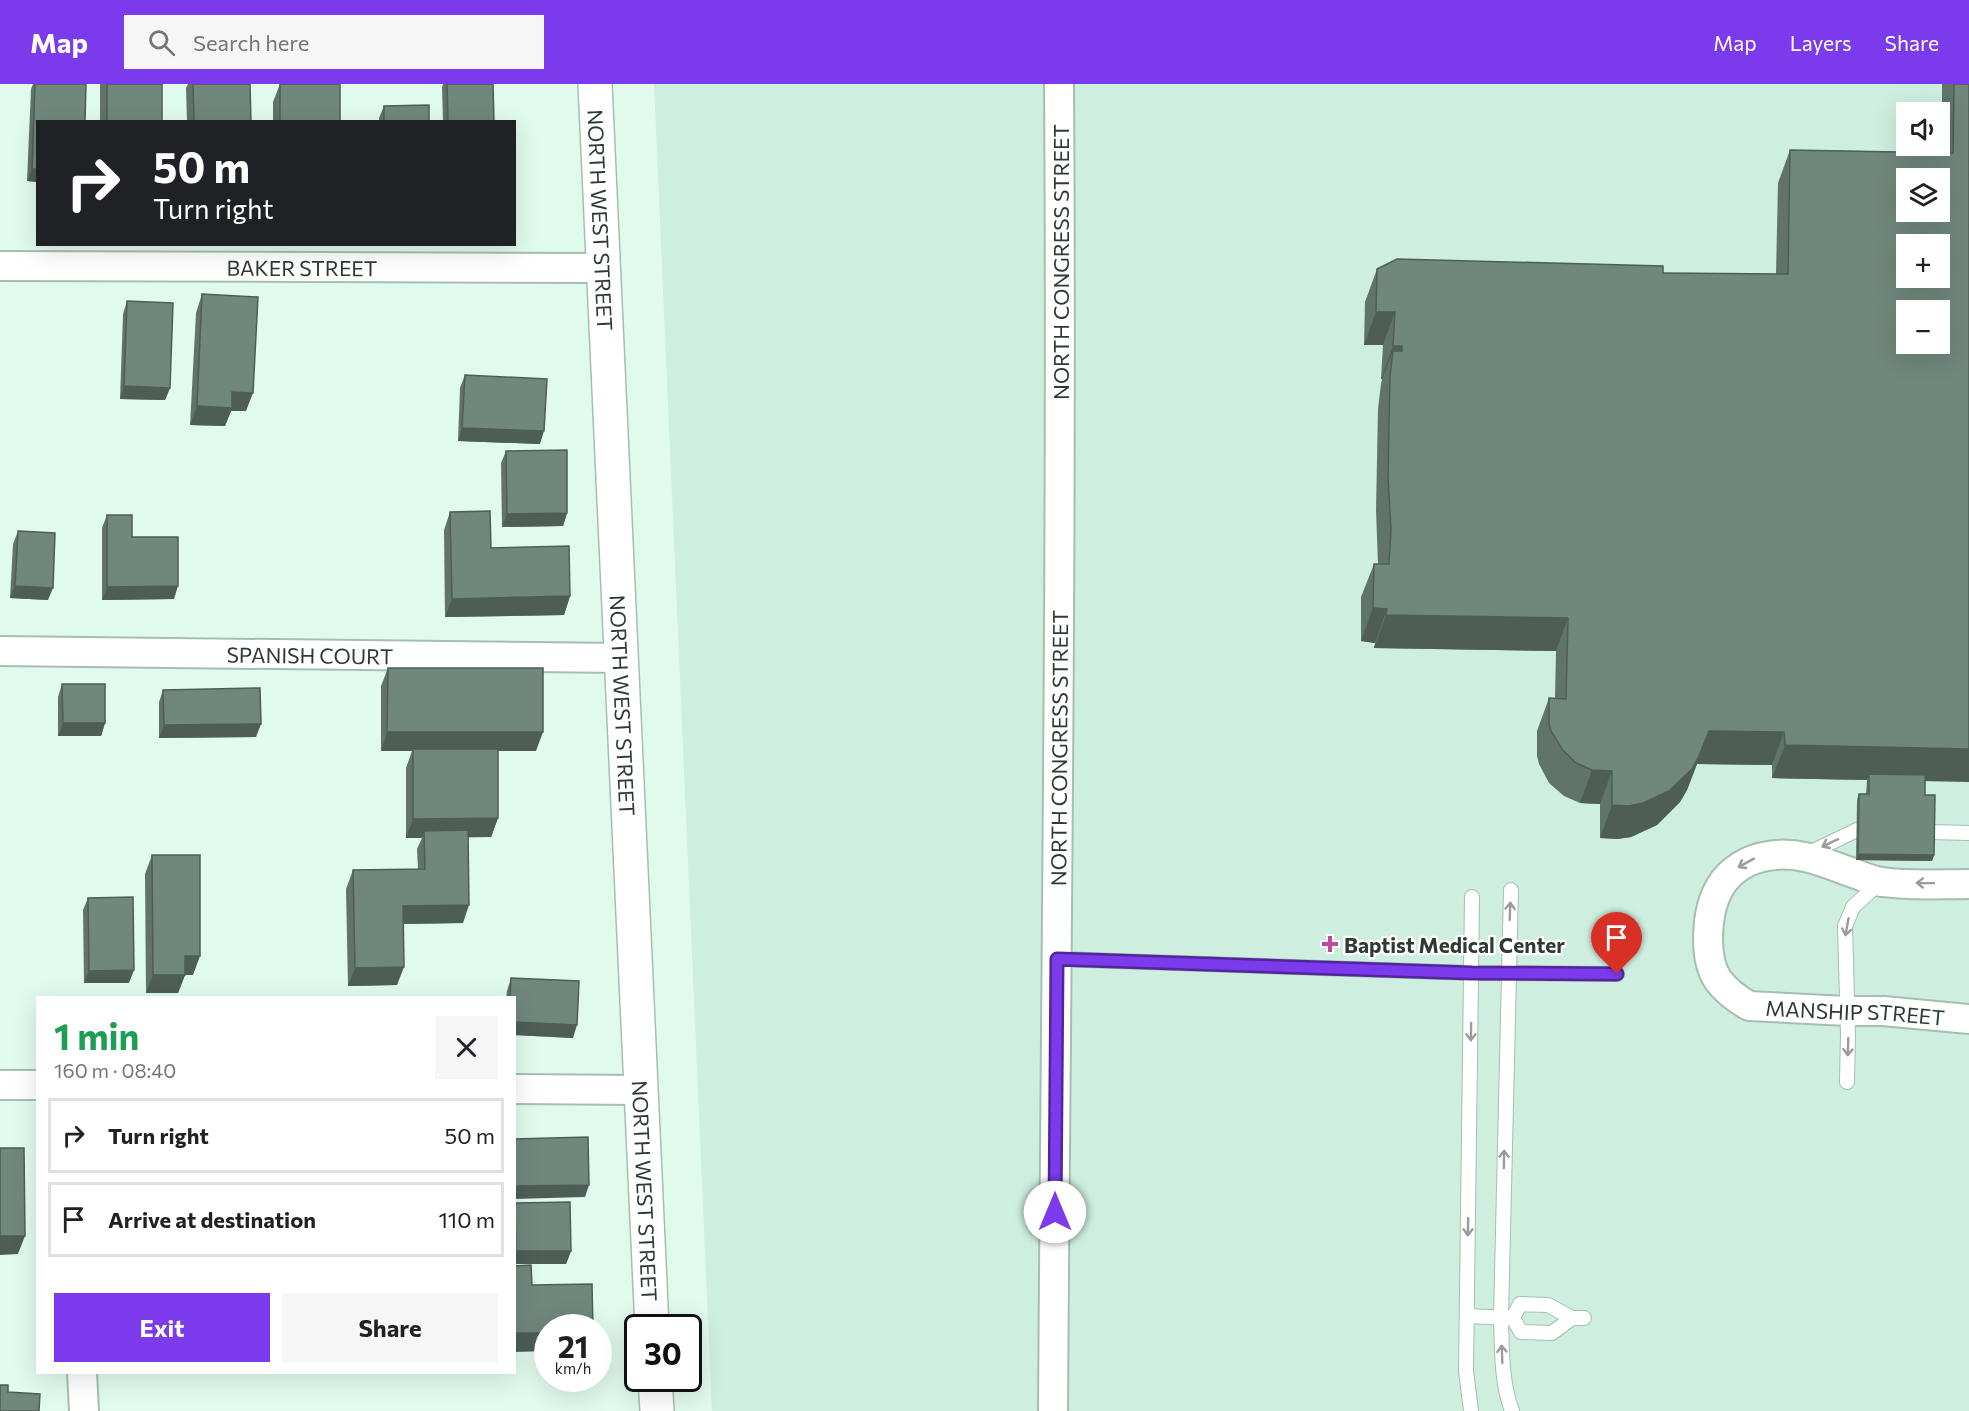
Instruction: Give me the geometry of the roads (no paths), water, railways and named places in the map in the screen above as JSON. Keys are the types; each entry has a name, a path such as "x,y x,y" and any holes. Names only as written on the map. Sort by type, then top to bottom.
{"street":[{"name":"NORTH WEST STREET","path":"595,84 651,1314"},
{"name":"NORTH CONGRESS STREET","path":"1053,1411 1057,959 1059,84"},
{"name":"BAKER STREET","path":"0,266 603,268"},
{"name":"SPANISH COURT","path":"0,651 621,658"},
{"name":"MANSHIP STREET","path":"1969,884 1880,882 1803,855 1771,855 1755,858 1737,868 1719,888 1708,928 1710,964 1717,978 1737,999 1749,1006 1883,1011 1969,1019"},
{"path":"0,1085 36,1085"},
{"path":"516,1089 640,1090"},
{"path":"82,1374 84,1411"},
{"path":"656,1392 657,1411"}],"lane":[{"path":"1803,855 1857,830"},
{"path":"1932,832 1969,833"},
{"path":"1847,1082 1845,926 1853,907 1880,882"},
{"path":"1511,890 1508,974 1507,1317 1502,1368 1512,1411"},
{"path":"1471,1411 1466,1371 1472,897"},
{"path":"1057,959 1508,974 1617,974"},
{"path":"1467,1316 1507,1317 1521,1332 1552,1333 1578,1318 1548,1305 1520,1304 1507,1317"}],"place":[{"name":"Baptist Medical Center","path":"1330,944"}]}
